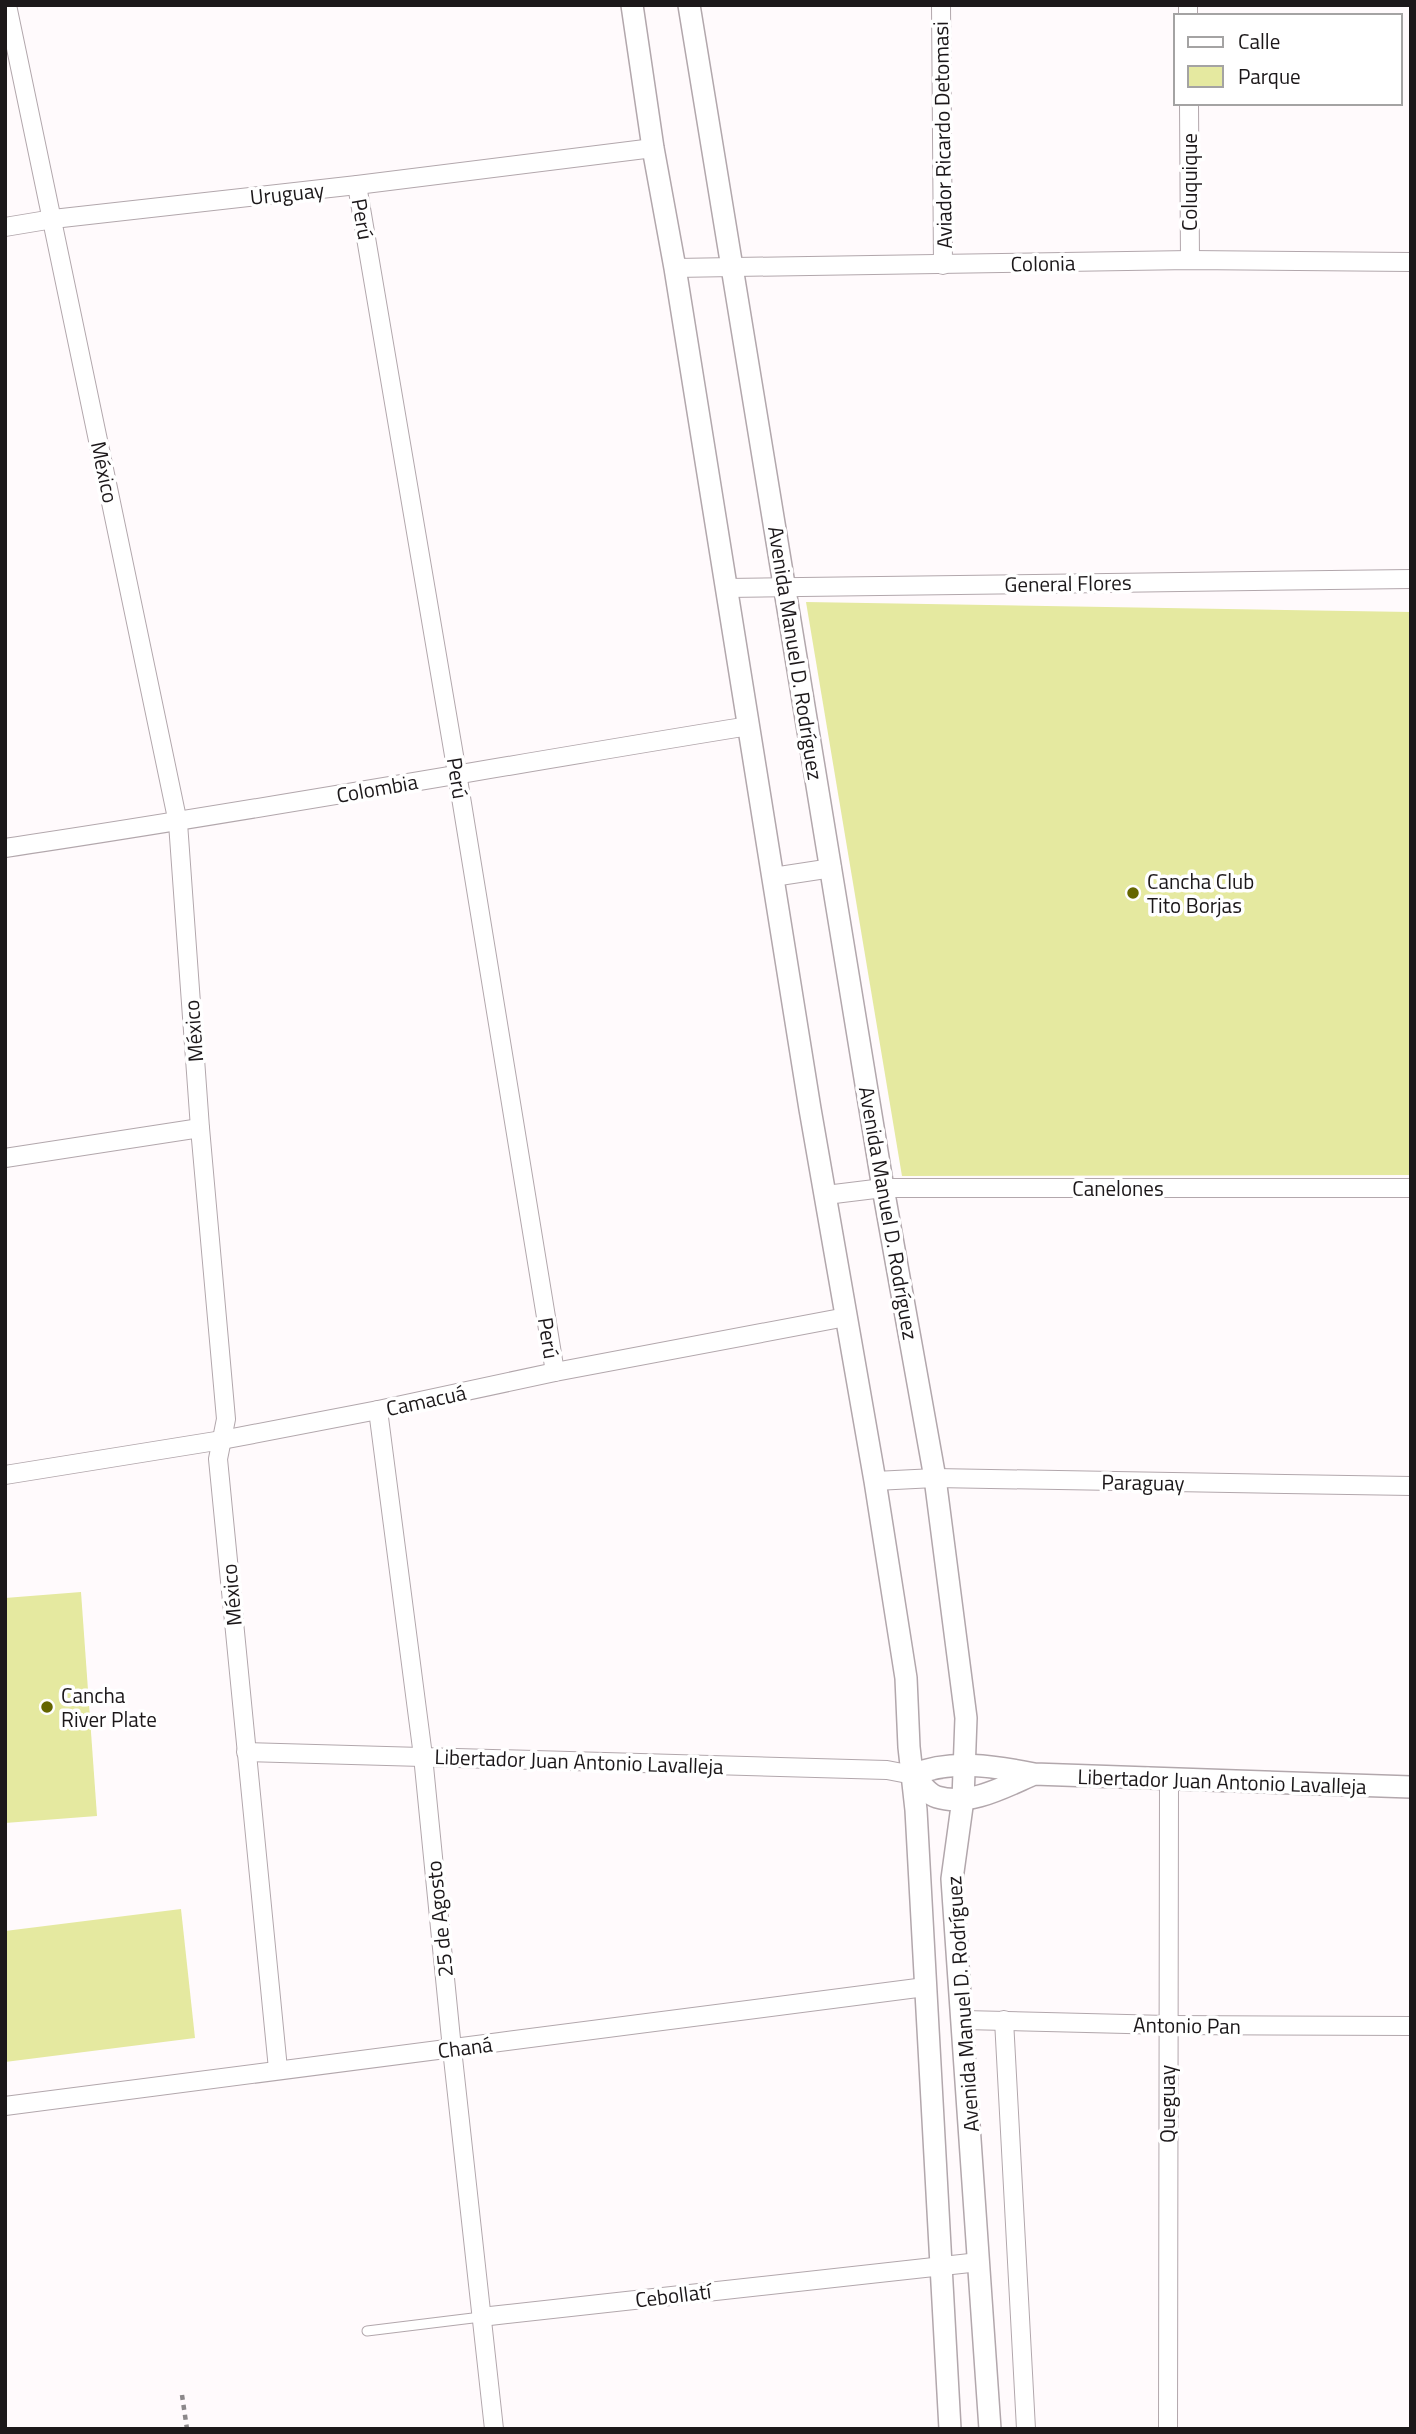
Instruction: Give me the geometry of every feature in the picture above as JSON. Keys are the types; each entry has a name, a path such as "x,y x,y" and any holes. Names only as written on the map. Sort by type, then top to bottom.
{"street":[{"name":"México","path":"7,5 178,822 200,1128 226,1419 218,1459 278,2069"},
{"name":"Avenida Manuel D. Rodríguez","path":"632,5 653,148 675,268 906,1678 950,2429"},
{"name":"Avenida Manuel D. Rodríguez","path":"689,5 883,1188 935,1478 966,1718 963,1799 952,1879 990,2429"},
{"name":"Aviador Ricardo Detomasi","path":"941,5 943,265"},
{"name":"Coluquique","path":"1189,105 1190,260"},
{"name":"Uruguay","path":"5,227 53,219 653,148"},
{"name":"Perú","path":"357,185 555,1372"},
{"name":"Colonia","path":"675,268 1190,260 1411,262"},
{"name":"General Flores","path":"726,587 1411,579"},
{"name":"Colombia","path":"5,848 178,822 748,726"},
{"path":"773,877 832,868"},
{"path":"5,1158 200,1128"},
{"name":"Canelones","path":"826,1195 883,1188 1411,1188"},
{"name":"Camacuá","path":"5,1475 222,1440 555,1372 846,1317"},
{"name":"25 de Agosto","path":"379,1410 423,1756 494,2429"},
{"name":"Paraguay","path":"875,1481 935,1478 1411,1486"},
{"name":"Libertador Juan Antonio Lavalleja","path":"246,1752 887,1770 913,1774 927,1769 965,1766 1005,1768 1034,1774 1411,1787"},
{"name":"Libertador Juan Antonio Lavalleja","path":"913,1774 936,1797 963,1799 989,1793 1034,1774"},
{"name":"Queguay","path":"1168,2429 1169,1779"},
{"name":"Chaná","path":"5,2106 925,1987"},
{"name":"Antonio Pan","path":"963,2020 1167,2025 1411,2026"},
{"name":"Avenida Manuel D. Rodríguez","path":"1004,2020 1026,2429"},
{"name":"Cebollatí","path":"481,2317 941,2264 979,2262"}],"lane":[{"name":"Cebollatí","path":"367,2331 481,2317"}],"path":[{"path":"182,2395 187,2429"}],"green space":[{"name":"Cancha Club Tito Borjas","path":"806,602 1411,612 1411,1175 902,1176"},
{"name":"Cancha River Plate","path":"81,1592 97,1816 5,1823 5,1598"},
{"path":"181,1909 195,2038 5,2062 5,1931"}],"place":[{"name":"Cancha Club Tito Borjas","path":"1133,893"},
{"name":"Cancha River Plate","path":"47,1707"}]}
